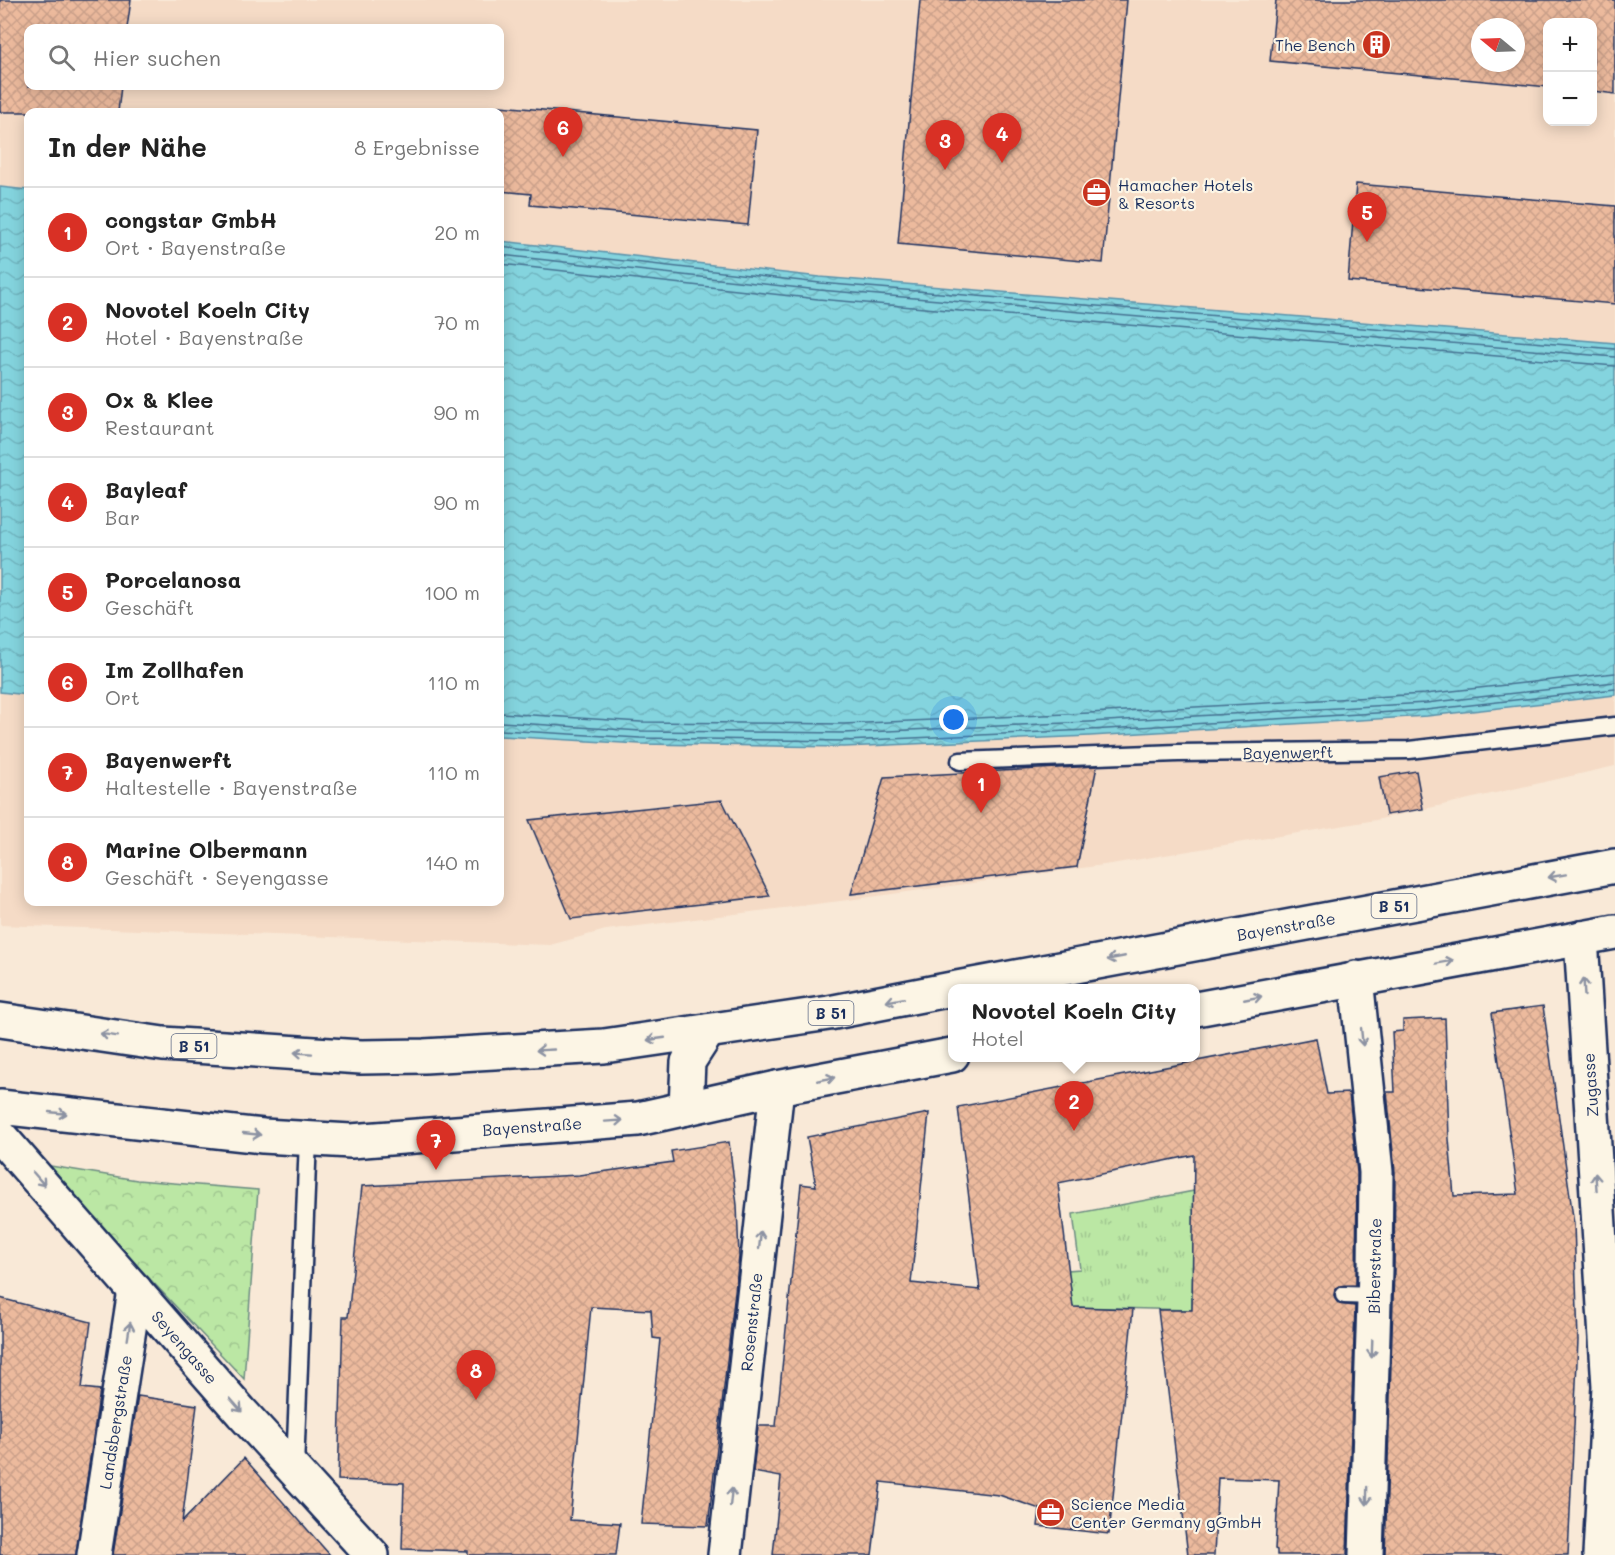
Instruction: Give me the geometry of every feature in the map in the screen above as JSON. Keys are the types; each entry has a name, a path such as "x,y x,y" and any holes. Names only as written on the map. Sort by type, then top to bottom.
{"main road":[{"name":"Bayenstraße","path":"979,984 1615,866"},
{"path":"1200,1008 1615,932"},
{"name":"Zugasse","path":"1581,938 1609,1386 1600,1555"},
{"name":"Biberstraße","path":"1356,978 1376,1172 1359,1296 1366,1555"},
{"name":"B 51","path":"0,1020 163,1044 361,1056 424,1056 604,1047 830,1013 948,990"},
{"path":"686,1108 688,1062 708,1031"},
{"name":"Bayenstraße","path":"0,1107 308,1139 351,1141 638,1119 777,1088 948,1056"},
{"name":"Rosenstraße","path":"725,1555 777,1088"},
{"name":"Seyengasse","path":"0,1136 242,1413 372,1555"},
{"name":"Landsbergstraße","path":"94,1555 135,1290"}],"lane":[{"name":"Bayenwerft","path":"960,761 1178,753 1409,750 1615,726"},
{"path":"295,1470 308,1139"}],"shaded area":[{"path":"0,0 1615,0 1615,766 1376,820 1111,864 606,930 550,945 0,925"}],"green space":[{"path":"38,1164 137,1180 258,1190 244,1379 149,1278"},
{"path":"1194,1191 1192,1310 1073,1307 1068,1270 1080,1269 1073,1214"}],"water":[{"path":"0,187 24,190 24,695 0,692"},
{"path":"504,241 820,277 1615,343 1615,695 1427,716 1090,736 844,747 640,744 504,736"}],"building":[{"path":"0,0 131,0 128,24 24,24 24,90 121,90 118,108 24,108 24,112 0,112"},
{"path":"920,0 1127,0 1103,263 898,244"},
{"name":"The Bench","path":"1276,0 1615,0 1615,94 1597,92 1597,18 1543,18 1543,87 1270,61"},
{"path":"500,106 757,130 748,225 530,205 531,194 504,191 504,108"},
{"path":"1356,184 1615,206 1615,304 1348,281"},
{"path":"1097,766 1077,867 851,894 884,777"},
{"path":"1416,771 1423,809 1386,815 1379,777"},
{"path":"722,800 770,896 571,919 529,820"},
{"path":"1543,1006 1574,1224 1578,1340 1568,1555 1385,1555 1394,1270 1395,1172 1387,1092 1395,1092 1392,1032 1403,1031 1403,1020 1445,1018 1449,1139 1454,1196 1518,1194 1492,1013"},
{"path":"1316,1038 1327,1094 1349,1093 1357,1173 1356,1285 1340,1286 1335,1289 1334,1295 1339,1304 1355,1306 1347,1555 1277,1555 1275,1549 1279,1480 1218,1478 1214,1555 1188,1555 1158,1310 1192,1310 1194,1155 1058,1183 1073,1307 1133,1309 1109,1534 1038,1526 1040,1509 999,1495 881,1482 872,1555 773,1555 781,1477 753,1472 758,1426 776,1426 801,1184 816,1186 807,1137 929,1113 911,1283 980,1290 958,1107"},
{"path":"729,1142 737,1205 739,1257 708,1526 641,1524 660,1339 653,1338 651,1310 591,1307 570,1520 620,1523 616,1555 468,1555 468,1551 402,1549 404,1483 338,1480 343,1317 348,1317 362,1186 579,1175 673,1162 671,1151"},
{"path":"0,1298 91,1322 82,1388 100,1390 76,1555 0,1555"},
{"path":"138,1396 197,1405 182,1522 244,1458 330,1555 113,1555"}],"place":[{"name":"The Bench","path":"1376,44"},
{"name":"Im Zollhafen","path":"563,157"},
{"name":"Bayleaf","path":"1002,163"},
{"name":"Ox & Klee","path":"945,170"},
{"name":"Hamacher Hotels & Resorts","path":"1097,193"},
{"name":"Porcelanosa","path":"1367,242"},
{"name":"congstar GmbH","path":"981,813"},
{"name":"Novotel Koeln City","path":"1074,1131"},
{"name":"Bayenwerft","path":"436,1170"},
{"name":"Marine Olbermann","path":"476,1400"},
{"name":"Science Media Center Germany gGmbH","path":"1050,1512"}]}
